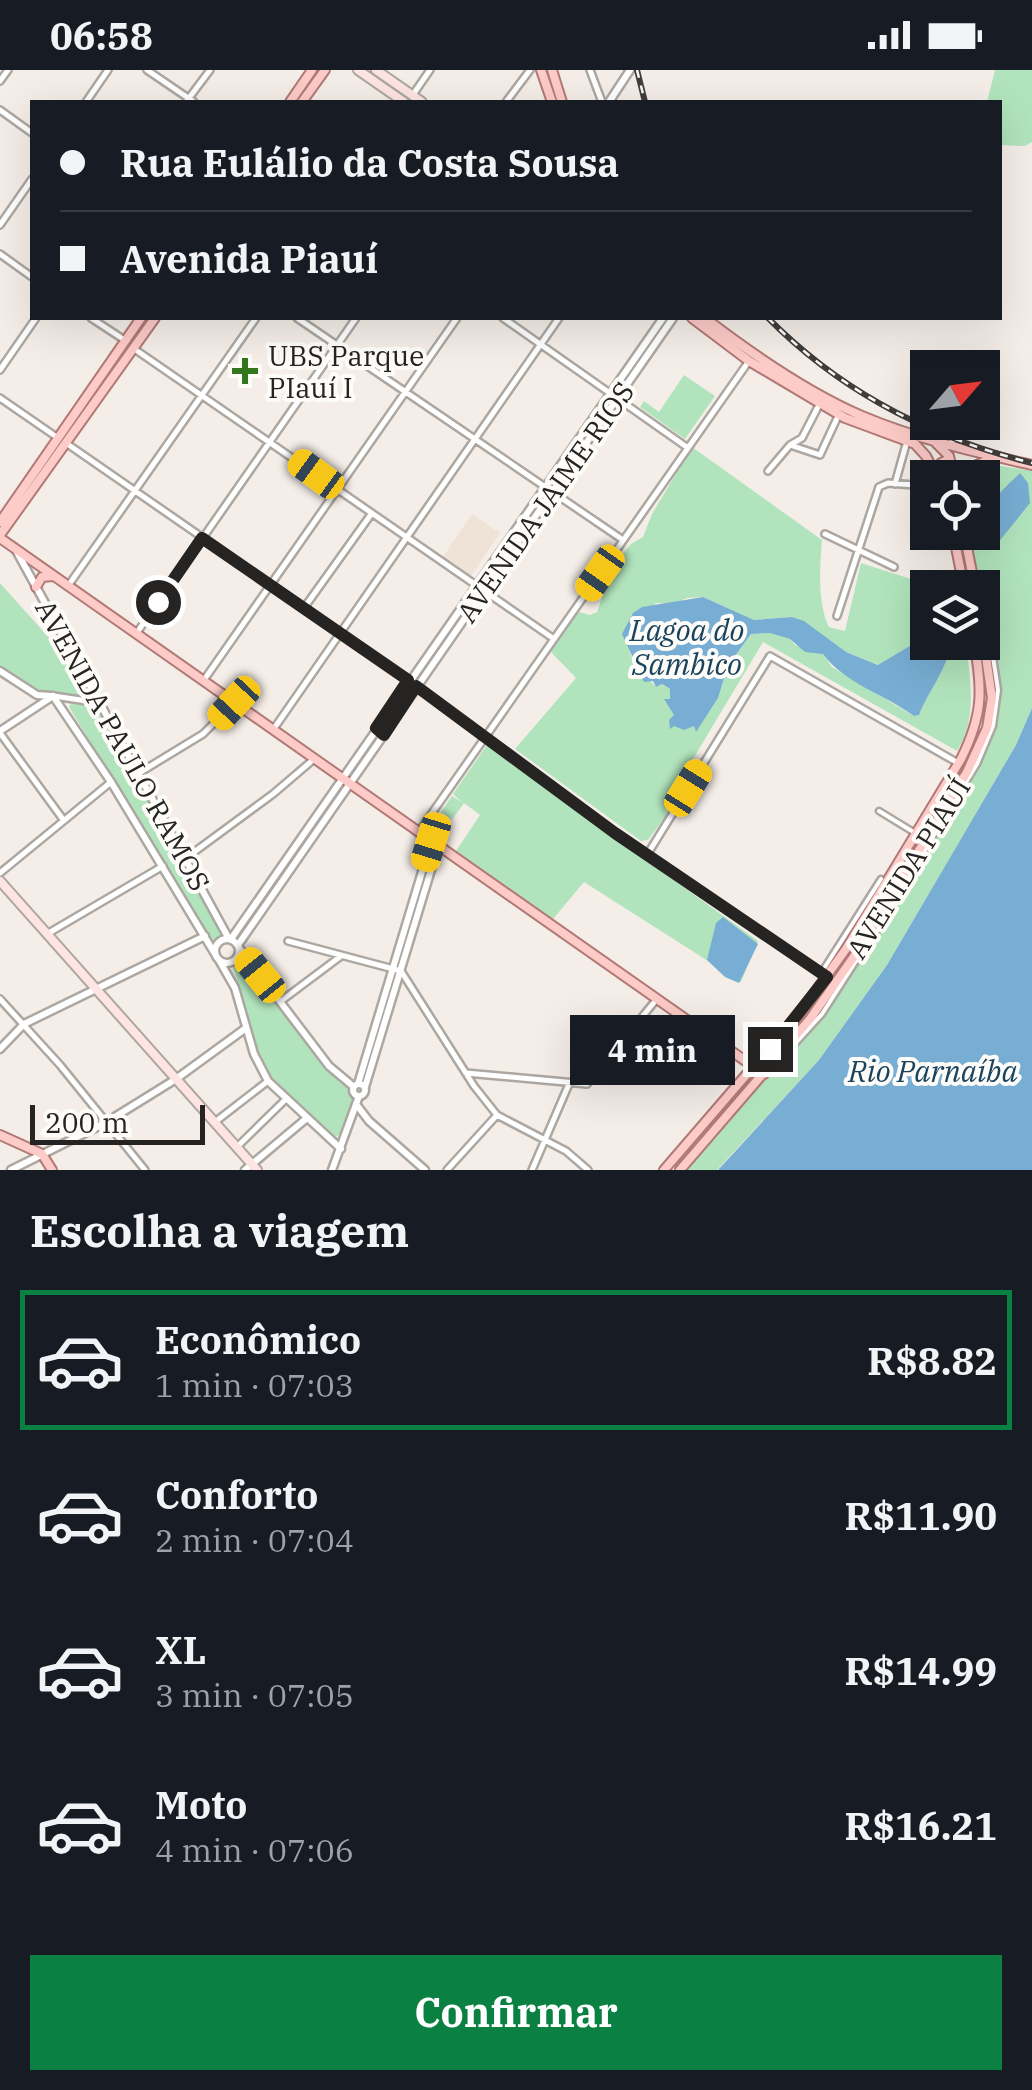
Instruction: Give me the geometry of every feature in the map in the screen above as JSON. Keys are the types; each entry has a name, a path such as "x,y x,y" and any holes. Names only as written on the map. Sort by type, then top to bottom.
{"main road":[{"path":"292,100 312,70"},
{"path":"303,100 325,70"},
{"path":"358,70 401,100"},
{"path":"376,70 419,100"},
{"path":"540,70 551,100"},
{"path":"552,70 561,100"},
{"path":"129,345 140,320"},
{"path":"152,320 129,345 0,537 764,1074"},
{"path":"695,320 749,361 839,414 933,454 935,442"},
{"path":"708,320 770,364 856,414 910,433"},
{"path":"930,440 946,451 949,460"},
{"path":"933,440 1032,464"},
{"path":"921,448 928,460"},
{"path":"988,460 996,456"},
{"path":"0,522 29,489"},
{"path":"36,587 42,577 53,576"},
{"name":"AVENIDA PIAUÍ","path":"664,1170 784,1034 916,833 975,731 981,679 977,660"},
{"name":"AVENIDA PIAUÍ","path":"681,1170 792,1041 855,955 980,748 992,698 988,660"},
{"path":"0,882 237,1146 251,1168"},
{"path":"784,1034 792,1041"},
{"path":"0,1134 42,1154 52,1170"}],"street":[{"path":"0,81 8,70"},
{"path":"87,100 108,70"},
{"path":"147,70 188,100"},
{"path":"190,100 210,70"},
{"path":"412,96 430,70"},
{"path":"508,100 530,70"},
{"path":"590,70 604,100"},
{"path":"607,100 630,70"},
{"path":"0,110 30,132"},
{"path":"0,226 30,182"},
{"path":"0,254 30,276"},
{"path":"0,370 35,320"},
{"path":"94,320 554,639"},
{"path":"68,586 255,320"},
{"path":"299,320 623,540"},
{"path":"136,634 355,320"},
{"path":"203,682 457,320"},
{"path":"506,320 688,448"},
{"path":"273,730 557,320"},
{"name":"AVENIDA JAIME RIOS","path":"235,943 340,778 662,320"},
{"name":"AVENIDA JAIME RIOS","path":"235,943 278,889 673,320"},
{"path":"418,832 749,361"},
{"path":"0,398 408,680 647,855 826,972 880,879"},
{"path":"768,470 790,445 802,438 820,403"},
{"path":"790,445 820,455 839,414"},
{"path":"951,445 953,440"},
{"path":"895,484 907,441"},
{"path":"838,616 879,487 910,485"},
{"path":"304,609 372,513"},
{"path":"825,534 894,567"},
{"name":"AVENIDA PAULO RAMOS","path":"17,552 184,859 235,943 329,1066 359,1086 354,1092 370,1121 425,1170"},
{"path":"444,630 453,636"},
{"path":"647,855 770,656 958,763"},
{"path":"681,1170 822,1014 878,932 976,764 996,709 998,690 992,660"},
{"path":"0,671 37,695 100,703"},
{"path":"53,696 67,715"},
{"path":"53,696 0,732 62,818"},
{"name":"AVENIDA PAULO RAMOS","path":"70,698 65,706 67,715 217,957"},
{"path":"139,773 203,734 234,703"},
{"path":"376,728 384,735"},
{"path":"184,859 314,759"},
{"path":"0,872 110,782"},
{"path":"879,811 916,833"},
{"path":"306,830 314,836"},
{"path":"397,970 408,917 434,844"},
{"path":"359,1086 397,970 418,920 434,844"},
{"path":"48,934 164,866"},
{"path":"270,883 278,889"},
{"path":"408,917 418,920"},
{"path":"0,1049 24,1024 205,936"},
{"path":"288,941 397,970 496,1115 566,1151 588,1170"},
{"path":"217,957 233,962 235,943 218,943 217,957 235,988 254,1054 268,1081 341,1148"},
{"path":"281,1000 340,956"},
{"path":"0,999 145,1170"},
{"path":"466,1073 568,1084 590,1082 656,1000"},
{"path":"12,1170 106,1123 246,1028"},
{"path":"215,1122 268,1081"},
{"path":"532,1170 568,1084"},
{"path":"237,1146 286,1099"},
{"path":"332,1170 357,1100"},
{"path":"446,1170 496,1115"},
{"path":"251,1168 307,1118"}],"shaded area":[{"path":"472,514 500,533 471,576 443,557"}],"green space":[{"path":"995,70 1032,70 1032,142 1025,146 1002,145 1002,100 988,100"},
{"path":"684,375 715,396 685,439 640,407 644,401 659,412"},
{"path":"692,447 822,540 821,596 829,627 845,631 861,563 910,579 910,646 879,665 846,652 792,617 754,620 703,597 674,604 656,603 631,638 630,654 656,687 661,684 670,689 670,699 665,700 675,715 674,726 694,726 696,730 718,698 728,667 751,634 770,633 823,654 832,667 914,716 919,715 946,660 968,660 970,712 957,751 763,642 687,769 665,817 648,840 641,841 515,749 576,678 549,650 579,612 597,612 613,566 631,544 643,537 652,514"},
{"path":"1000,466 1032,471 1032,708 1016,745 887,965 819,1060 717,1170 683,1170 822,1014 884,923 884,917 977,764 998,690 993,660 1000,660 1000,570 976,570 972,550 1000,550"},
{"path":"0,583 68,659 89,697 36,691 0,666"},
{"path":"89,705 101,713 227,936 213,944 69,707"},
{"path":"487,745 758,941 741,982 584,882 553,919 456,851 480,815 464,803 452,820 441,812 452,796 462,802 453,794"},
{"path":"244,959 327,1069 351,1090 353,1097 341,1133 336,1137 271,1079 263,1066 233,967"}],"water":[{"path":"1020,473 1028,483 1030,503 1000,540 1000,494"},
{"name":"Lagoa do Sambico","path":"703,597 754,620 792,617 804,621 846,652 878,665 910,646 910,660 946,660 919,715 914,716 853,681 823,654 805,652 790,639 770,633 751,634 728,666 718,698 696,732 694,726 670,729 669,720 674,715 664,699 670,699 670,689 662,684 656,687 653,681 644,682 622,634 633,613 642,607"},
{"name":"Rio Parnaíba","path":"1032,708 1032,1170 718,1170 819,1060 887,965 1016,745"},
{"path":"723,917 758,944 739,983 725,977 707,960 716,923"}],"waterway":[{"path":"643,91 646,100"},
{"path":"772,320 854,387 910,420"}],"railway":[{"path":"637,70 644,100"},
{"path":"770,320 826,368 889,409 958,440 1032,463"}],"place":[{"name":"UBS Parque PIauí I","path":"245,371"}],"route":[{"path":"158,602 202,538 408,680 376,728 384,735 416,686 615,833 827,977 770,1049"}]}
